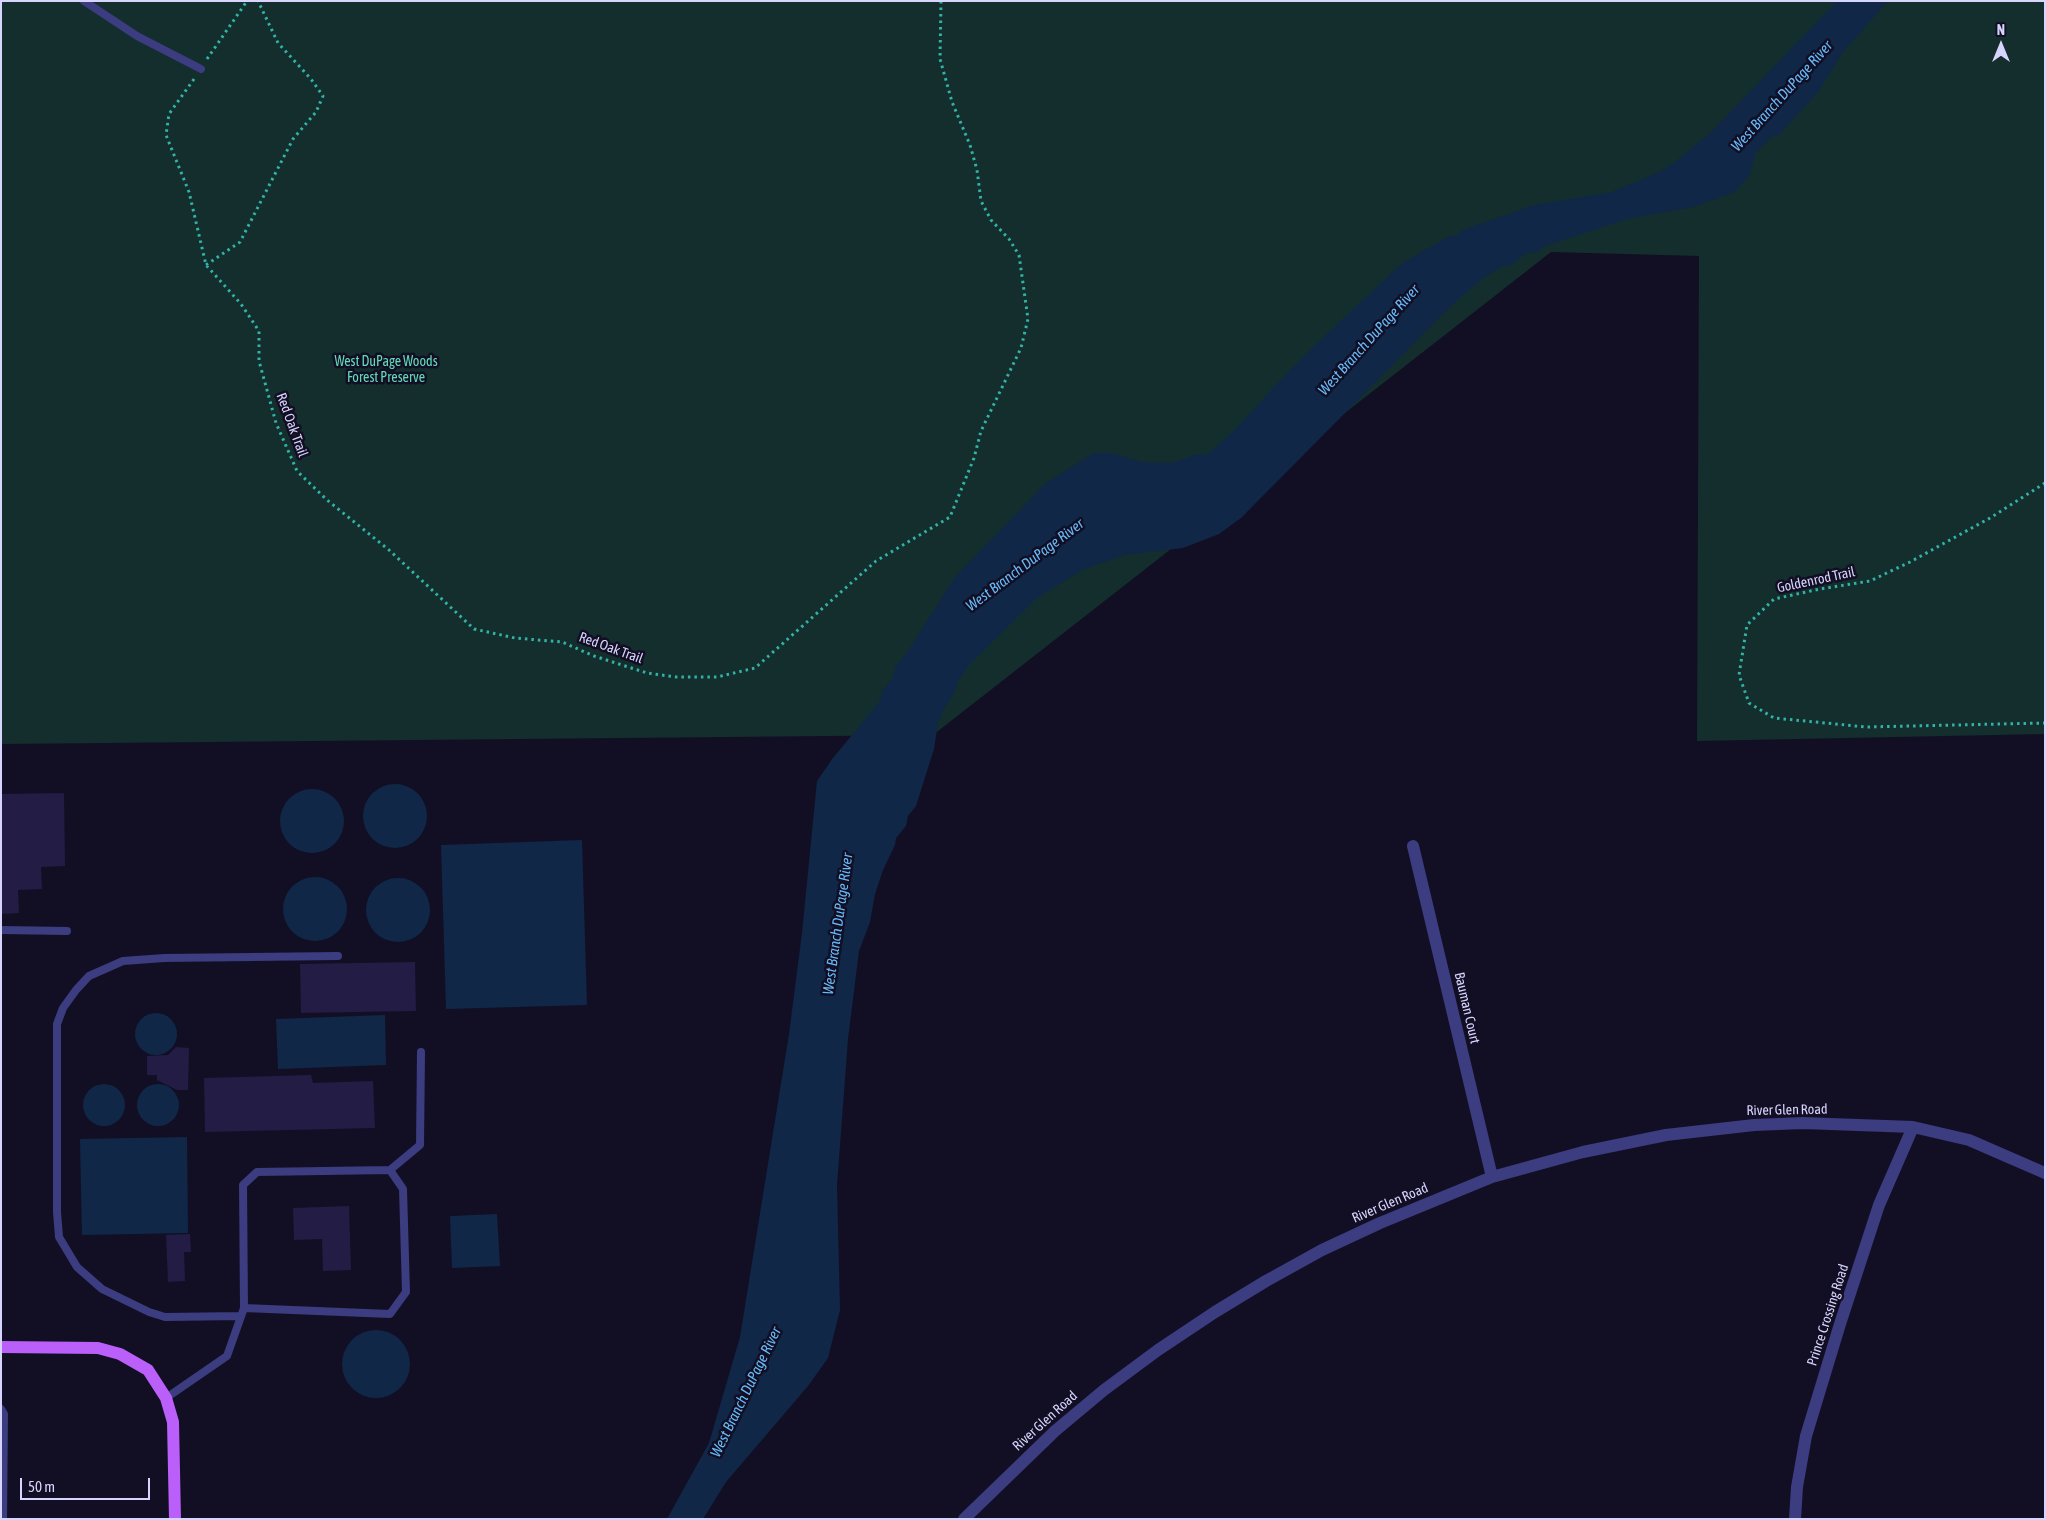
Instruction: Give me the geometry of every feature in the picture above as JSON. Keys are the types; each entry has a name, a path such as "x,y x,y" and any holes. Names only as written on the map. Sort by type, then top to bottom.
{"main road":[{"path":"1,1347 86,1347 109,1350 148,1370 166,1398 174,1422 175,1519"}],"street":[{"name":"Bauman Court","path":"1413,846 1492,1177"},
{"name":"River Glen Road","path":"964,1519 1055,1431 1104,1390 1158,1350 1215,1312 1266,1281 1330,1246 1380,1223 1492,1177 1624,1143 1705,1130 1803,1123 1913,1127 1968,1140 2045,1174"},
{"name":"Prince Crossing Road","path":"1796,1519 1797,1487 1809,1428 1840,1324 1879,1205 1913,1127"}],"lane":[{"path":"84,1 136,36 201,68"},
{"path":"98,9 103,1"},
{"path":"1,930 67,930"},
{"path":"338,956 164,958 123,961 106,967 90,976 76,990 63,1008 57,1024 57,1212 59,1237 77,1267 102,1289 149,1312 165,1317 243,1312 390,1314 406,1292 403,1189 390,1170"},
{"path":"166,1398 227,1356 243,1312 243,1185 258,1172 390,1170 420,1146 421,1052"},
{"path":"1,1409 4,1414 3,1519"}],"path":[{"name":"Red Oak Trail","path":"247,1 169,114 166,135 189,192 206,265 241,304 258,331 258,361 276,423 296,471 327,500 389,550 474,629 515,638 562,642 594,656 647,673 676,678 717,677 755,668 876,561 950,517 974,458 981,431 1021,348 1028,319 1020,255 1009,239 991,220 982,201 975,162 952,102 940,59 941,1"},
{"path":"206,265 240,242 293,139 316,112 323,96 311,79 278,43 258,1"},
{"name":"Goldenrod Trail","path":"2045,483 1990,518 1910,562 1870,581 1774,599 1746,625 1738,676 1749,703 1774,718 1866,727 2045,723"}],"green space":[{"name":"West DuPage Woods Forest Preserve","path":"1,1 2045,1 2045,734 1697,741 1699,256 1551,252 933,735 1,744"}],"water":[{"name":"West Branch DuPage River","path":"1837,1 1888,1 1843,52 1818,92 1778,136 1772,136 1755,154 1750,174 1735,192 1693,207 1627,219 1545,246 1537,252 1527,253 1509,266 1503,266 1483,278 1450,307 1241,518 1219,534 1183,548 1124,555 1082,570 1037,598 969,665 957,683 955,691 938,723 934,749 916,806 908,816 906,826 896,838 895,845 883,870 875,894 870,922 859,951 848,1039 837,1185 840,1310 828,1358 808,1386 726,1482 703,1519 667,1519 709,1443 740,1337 789,1034 802,933 817,781 833,758 880,701 882,691 892,679 896,666 906,654 955,577 1046,483 1094,453 1111,453 1142,462 1171,463 1198,454 1207,455 1236,429 1311,349 1400,265 1418,254 1450,236 1456,236 1463,230 1534,205 1612,192 1659,172 1675,162 1711,132"},
{"path":"389,784 401,784 418,793 425,804 427,816 425,828 418,839 401,848 389,848 377,843 368,834 363,822 363,810 368,798 377,789"},
{"path":"306,789 318,789 335,798 342,809 344,821 342,833 335,844 318,853 306,853 294,848 285,839 280,827 280,815 285,803 294,794"},
{"path":"582,840 587,1005 446,1009 441,845"},
{"path":"309,877 321,877 338,886 345,897 347,909 345,921 338,932 321,941 309,941 297,936 288,927 283,915 283,903 288,891 297,882"},
{"path":"392,878 404,878 421,887 428,898 430,910 428,922 421,933 404,942 392,942 380,937 371,928 366,916 366,904 371,892 380,883"},
{"path":"156,1013 171,1019 177,1034 171,1049 156,1055 141,1049 135,1034 141,1019"},
{"path":"385,1015 386,1065 278,1069 276,1019"},
{"path":"104,1084 119,1090 125,1105 119,1120 104,1126 89,1120 83,1105 89,1090"},
{"path":"158,1084 173,1090 179,1105 173,1120 158,1126 143,1120 137,1105 143,1090"},
{"path":"187,1137 188,1233 82,1235 80,1139"},
{"path":"497,1214 500,1266 452,1268 450,1216"},
{"path":"376,1330 389,1333 400,1340 407,1351 410,1364 407,1377 400,1388 389,1395 376,1398 363,1395 352,1388 345,1377 342,1364 345,1351 352,1340 363,1333"}],"building":[{"path":"64,793 65,866 41,867 42,889 18,890 19,913 1,914 1,794"},
{"path":"415,962 416,1011 301,1013 300,964"},
{"path":"176,1047 189,1048 188,1090 177,1090 157,1080 157,1075 147,1075 147,1056 168,1055"},
{"path":"311,1075 313,1083 373,1081 375,1128 205,1132 204,1078"},
{"path":"349,1206 351,1270 323,1271 322,1239 294,1240 293,1208"},
{"path":"190,1234 191,1252 184,1252 185,1281 168,1282 166,1235"}]}
